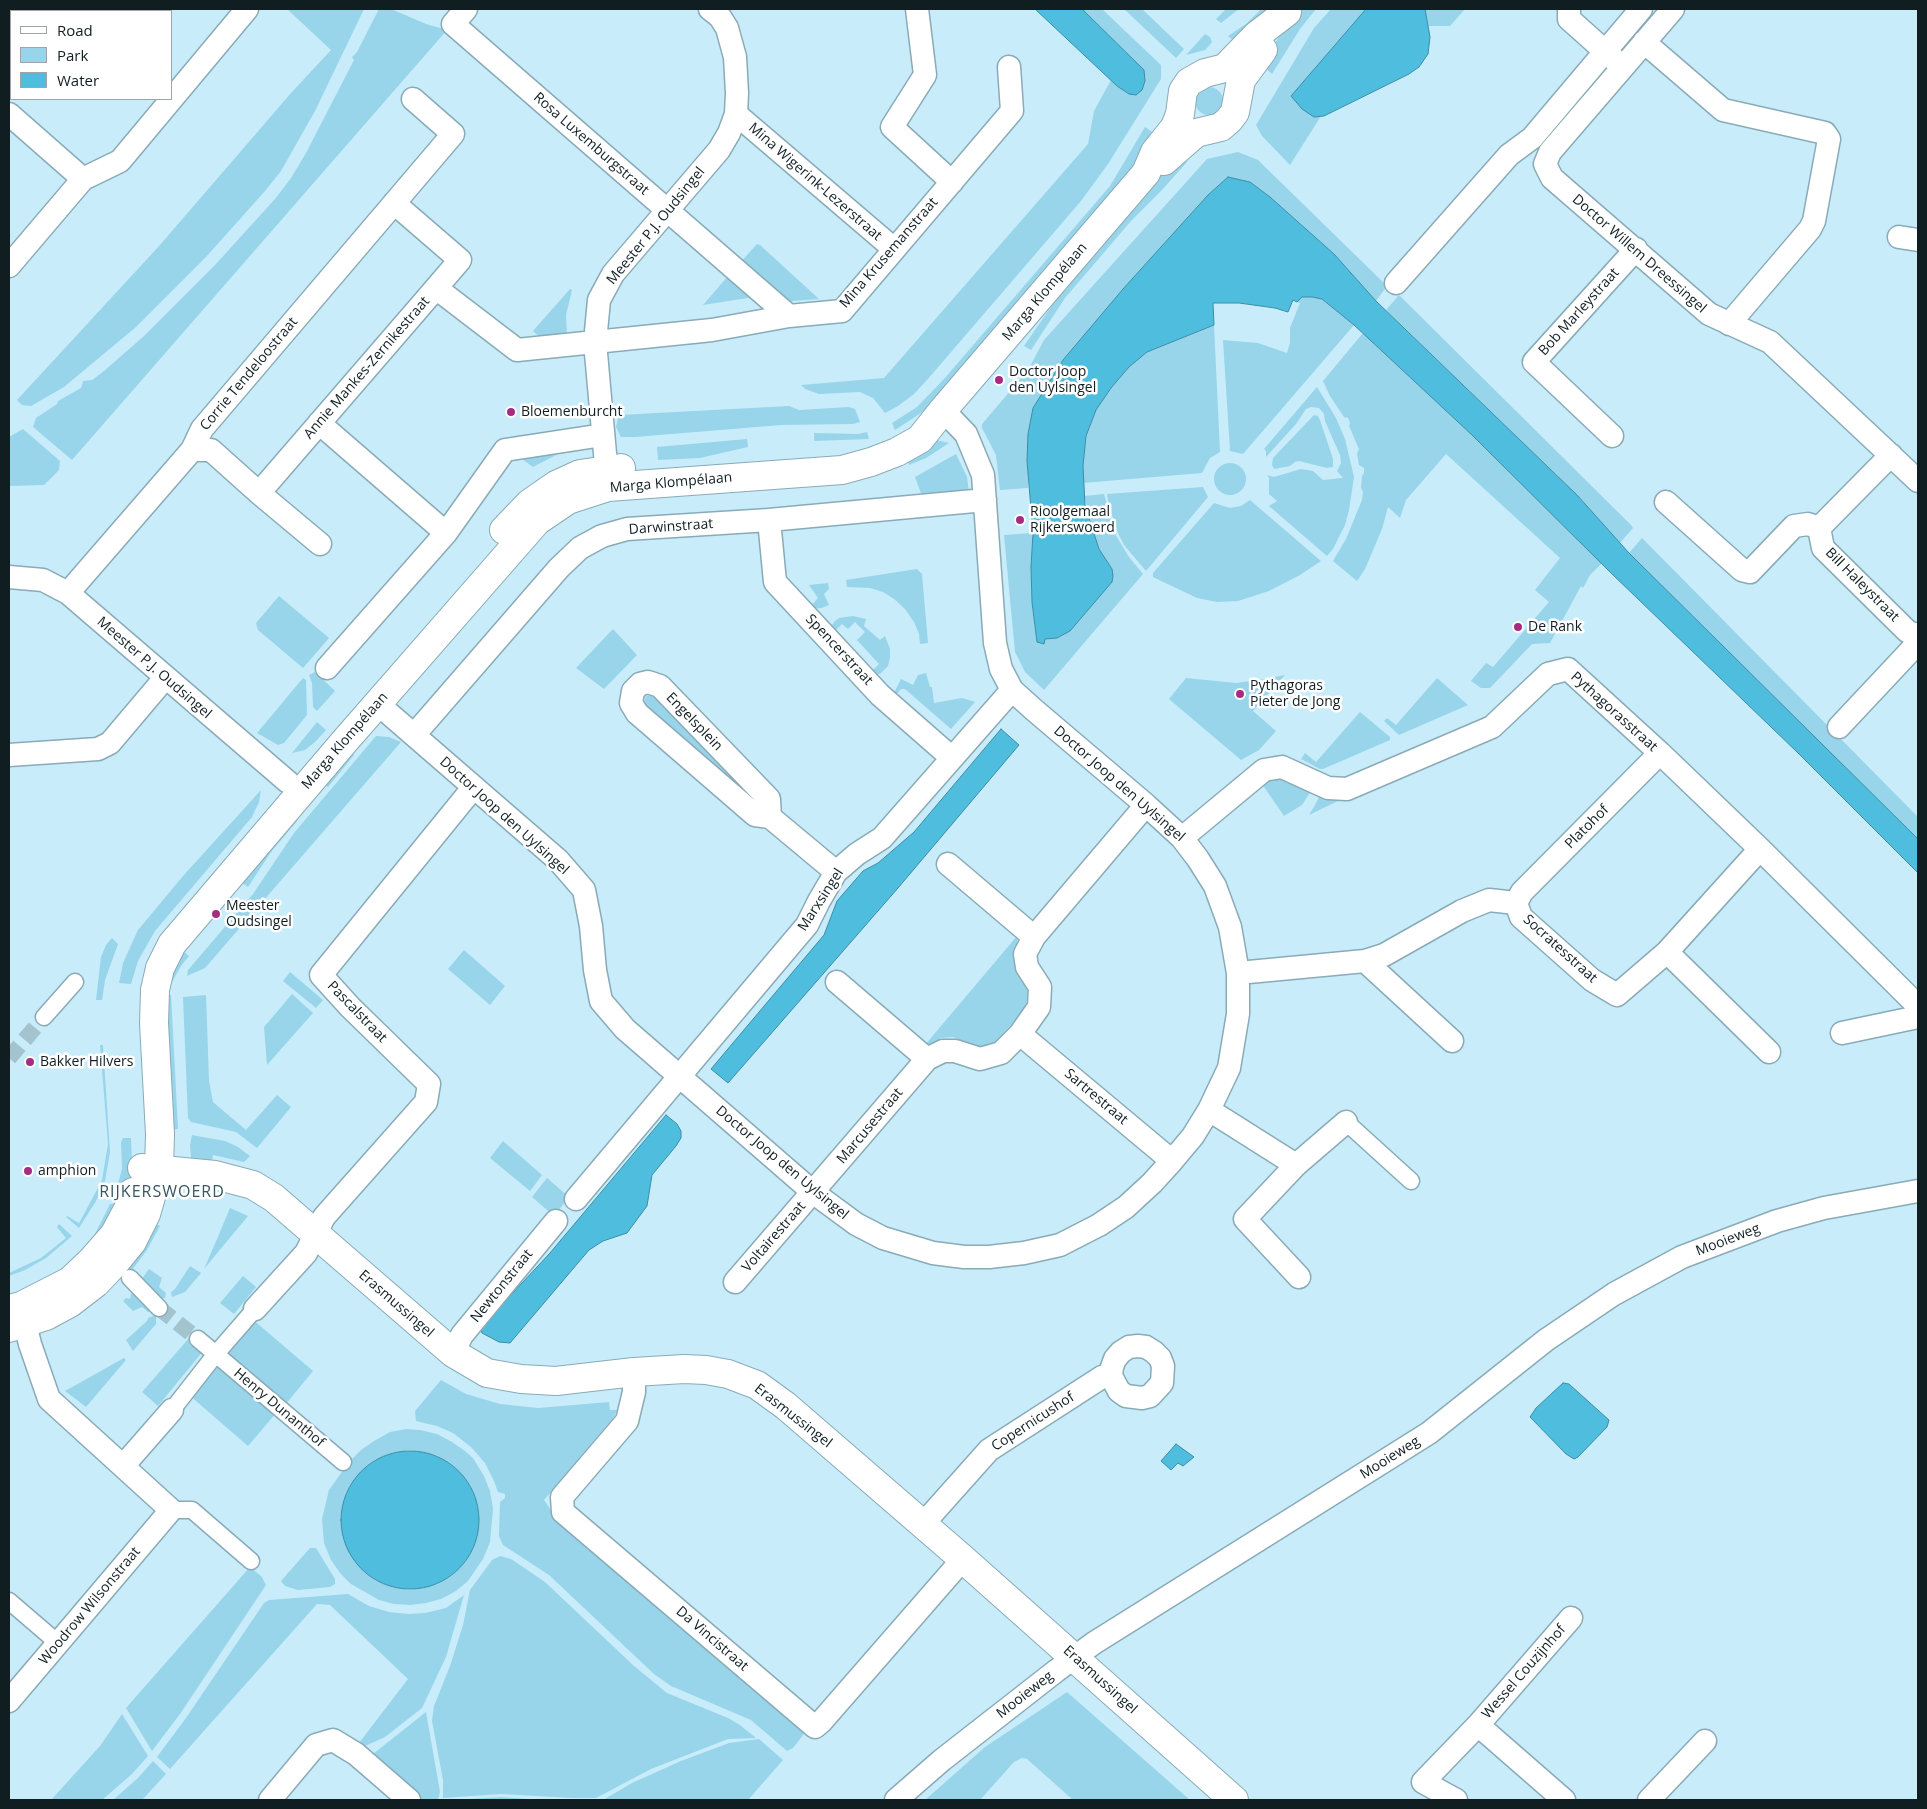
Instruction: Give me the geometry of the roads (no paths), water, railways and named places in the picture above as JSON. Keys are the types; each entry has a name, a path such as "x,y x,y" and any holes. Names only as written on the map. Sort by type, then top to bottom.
{"street":[{"path":"172,99 247,9"},
{"name":"Rosa Luxemburgstraat","path":"466,9 453,24 789,316"},
{"name":"Meester P.J. Oudsingel","path":"607,478 594,342 599,300 613,274 722,146 736,114 737,74 734,49 720,17 710,9"},
{"path":"917,9 925,76 892,127 952,182"},
{"path":"1570,9 1569,19 1623,67"},
{"path":"1396,283 1509,155 1532,138 1641,9"},
{"name":"Doctor Willem Dreessingel","path":"1673,9 1550,152 1545,164 1552,178 1709,314 1770,342 1918,482"},
{"name":"Marga Klompélaan","path":"1146,173 1167,160 1196,133 1221,127 1229,120 1235,112 1241,80 1267,45 1288,11"},
{"name":"Marga Klompélaan","path":"16,1317 70,1281 100,1252 114,1234 150,1169 143,1134 136,1021 138,990 148,952 170,917 294,788 371,699 537,521 568,500 607,478 842,470 890,455 920,439 1146,173 1155,152 1175,127 1180,114 1183,91 1189,82 1205,73 1225,68 1257,35 1288,11"},
{"path":"1644,42 1723,110 1825,133 1829,138 1814,221 1810,229 1729,324"},
{"name":"Mina Krusemanstraat","path":"594,342 712,330 789,316 842,310 1012,111 1009,67"},
{"name":"Corrie Tendeloostraat","path":"68,593 192,450 202,429 453,134 414,99"},
{"path":"9,266 83,179 120,161 171,100"},
{"path":"9,114 83,179"},
{"name":"Mina Wigerink-Lezerstraat","path":"736,114 894,250"},
{"path":"394,203 460,260 436,288"},
{"name":"Bob Marleystraat","path":"1612,436 1534,362 1636,249"},
{"name":"Annie Mankes-Zernikestraat","path":"259,493 436,288 517,350 594,342"},
{"name":"Doctor Joop den Uylsingel","path":"371,699 558,860 584,890 591,926 595,970 602,1001 625,1029 814,1192 856,1224 883,1238 933,1253 964,1257 988,1257 1024,1253 1060,1245 1099,1225 1126,1207 1152,1183 1193,1136 1209,1110 1229,1068 1238,1014 1238,973 1230,927 1215,886 1182,838 1012,690 1001,669 995,643 983,475 966,434 943,410"},
{"path":"320,423 446,533"},
{"path":"327,668 446,533 505,450 603,435"},
{"path":"192,450 211,450 320,544"},
{"path":"1666,502 1742,570 1750,572 1794,526 1808,524 1819,528 1891,455"},
{"name":"Darwinstraat","path":"414,735 559,568 580,548 602,536 627,529 769,520 985,500"},
{"name":"Spencerstraat","path":"769,520 775,582 880,695 952,758"},
{"name":"Bill Haleystraat","path":"1819,528 1823,548 1916,641 1839,726"},
{"name":"Meester P.J. Oudsingel","path":"9,577 43,580 68,593 294,788"},
{"name":"Pythagorasstraat","path":"1182,838 1264,770 1282,767 1328,788 1347,789 1492,727 1548,674 1568,670 1660,753 1918,1006"},
{"path":"9,756 98,749 110,743 165,678"},
{"name":"Engelsplein","path":"770,817 769,799 660,686 648,682 640,684 633,691 631,703 637,713 755,815 770,817 836,872"},
{"name":"Marxsingel","path":"679,1076 807,925 836,872 857,854 882,838 1012,690"},
{"name":"Platohof","path":"1516,903 1522,892 1660,753"},
{"name":"Pascalstraat","path":"315,1234 324,1217 426,1102 429,1084 320,975 473,788"},
{"path":"837,982 927,1059 944,1051 954,1051 980,1059 1001,1053 1020,1034 1039,1007 1040,987 1027,967 1025,954 1034,937 1146,805"},
{"name":"Socratesstraat","path":"1238,973 1365,961 1384,955 1462,911 1489,900 1516,903 1521,917 1592,980 1617,995 1668,952 1760,849"},
{"path":"948,864 1034,937"},
{"path":"1668,952 1769,1052"},
{"path":"1365,961 1452,1042"},
{"path":"44,1017 74,982"},
{"path":"1842,1033 1918,1017"},
{"name":"Sartrestraat","path":"1020,1034 1172,1161"},
{"name":"Marcusestraat","path":"814,1192 927,1059"},
{"path":"576,1198 679,1076"},
{"path":"1209,1110 1296,1165"},
{"path":"1299,1277 1246,1219 1296,1165 1346,1122 1411,1181"},
{"name":"Erasmussingel","path":"150,1169 215,1175 253,1184 274,1198 452,1353 488,1373 521,1379 556,1381 634,1372 684,1369 728,1374 757,1385 786,1406 923,1524 1234,1800"},
{"name":"Mooieweg","path":"896,1800 942,1760 1074,1657 1429,1433 1546,1340 1614,1294 1682,1257 1777,1221 1824,1208 1918,1191"},
{"name":"Voltairestraat","path":"735,1282 814,1192"},
{"name":"Newtonstraat","path":"452,1353 462,1335 556,1221"},
{"path":"123,1466 172,1410 215,1355 306,1254 315,1234"},
{"path":"130,1278 159,1308"},
{"path":"16,1317 30,1344 49,1399 171,1510 192,1510 251,1561"},
{"name":"Henry Dunanthof","path":"198,1339 343,1462"},
{"name":"Da Vincistraat","path":"634,1372 634,1392 627,1421 562,1497 563,1512 815,1727 963,1559"},
{"name":"Copernicushof","path":"923,1524 989,1450 1102,1377 1112,1376"},
{"name":"Woodrow Wilsonstraat","path":"9,1701 171,1510"},
{"path":"9,1601 58,1643"},
{"name":"Wessel Couzijnhof","path":"1456,1800 1424,1782 1478,1725 1571,1618"},
{"name":"Wessel Couzijnhof","path":"1478,1725 1564,1800"},
{"path":"270,1800 316,1745 333,1740 356,1754 409,1800"},
{"path":"1649,1800 1705,1741"}],"water":[{"path":"1035,9 1082,9 1144,70 1145,81 1142,90 1136,95 1129,94 1117,86"},
{"path":"1366,9 1425,9 1430,37 1428,54 1419,67 1409,74 1324,116 1314,117 1302,109 1291,96"},
{"path":"1228,177 1250,182 1270,197 1334,254 1376,301 1577,495 1629,553 1918,839 1918,873 1797,752 1611,573 1472,435 1354,325 1322,299 1302,297 1297,302 1293,300 1288,312 1275,308 1239,303 1213,303 1214,325 1147,352 1129,367 1111,388 1096,410 1086,436 1083,466 1085,505 1099,549 1112,569 1112,582 1070,631 1057,638 1045,639 1044,644 1037,642 1032,602 1031,567 1033,533 1027,461 1028,434 1033,408 1063,360 1123,289 1208,195"},
{"path":"1001,729 1019,745 898,888 728,1083 711,1069 824,935 837,901 863,871 878,863 914,832"},
{"path":"666,1115 677,1124 681,1131 681,1138 652,1175 647,1206 627,1233 603,1241 589,1250 510,1343 499,1342 482,1333 480,1328 550,1253"},
{"path":"1563,1383 1569,1384 1609,1420 1607,1427 1574,1459 1566,1454 1530,1417 1536,1408"},
{"path":"1176,1444 1194,1457 1183,1466 1178,1463 1171,1470 1161,1461"},
{"path":"410,1451 424,1452 437,1456 449,1462 459,1471 468,1481 474,1493 478,1506 478,1534 474,1547 468,1559 459,1569 449,1578 437,1584 424,1588 410,1589 396,1588 383,1584 371,1578 361,1569 352,1559 346,1547 342,1534 341,1520 342,1506 346,1493 352,1481 361,1471 371,1462 383,1456 396,1452"}],"tunnel":[{"path":"9,1058 44,1017"},
{"path":"159,1308 198,1339"}],"place":[{"name":"Doctor Joop den Uylsingel","path":"999,380"},
{"name":"Bloemenburcht","path":"511,412"},
{"name":"Rioolgemaal Rijkerswoerd","path":"1020,520"},
{"name":"De Rank","path":"1518,627"},
{"name":"Pythagoras Pieter de Jong","path":"1240,694"},
{"name":"Meester Oudsingel","path":"216,914"},
{"name":"Bakker Hilvers","path":"30,1062"},
{"name":"amphion","path":"28,1171"}],"district":[{"name":"RIJKERSWOERD","path":"162,1192"}]}
